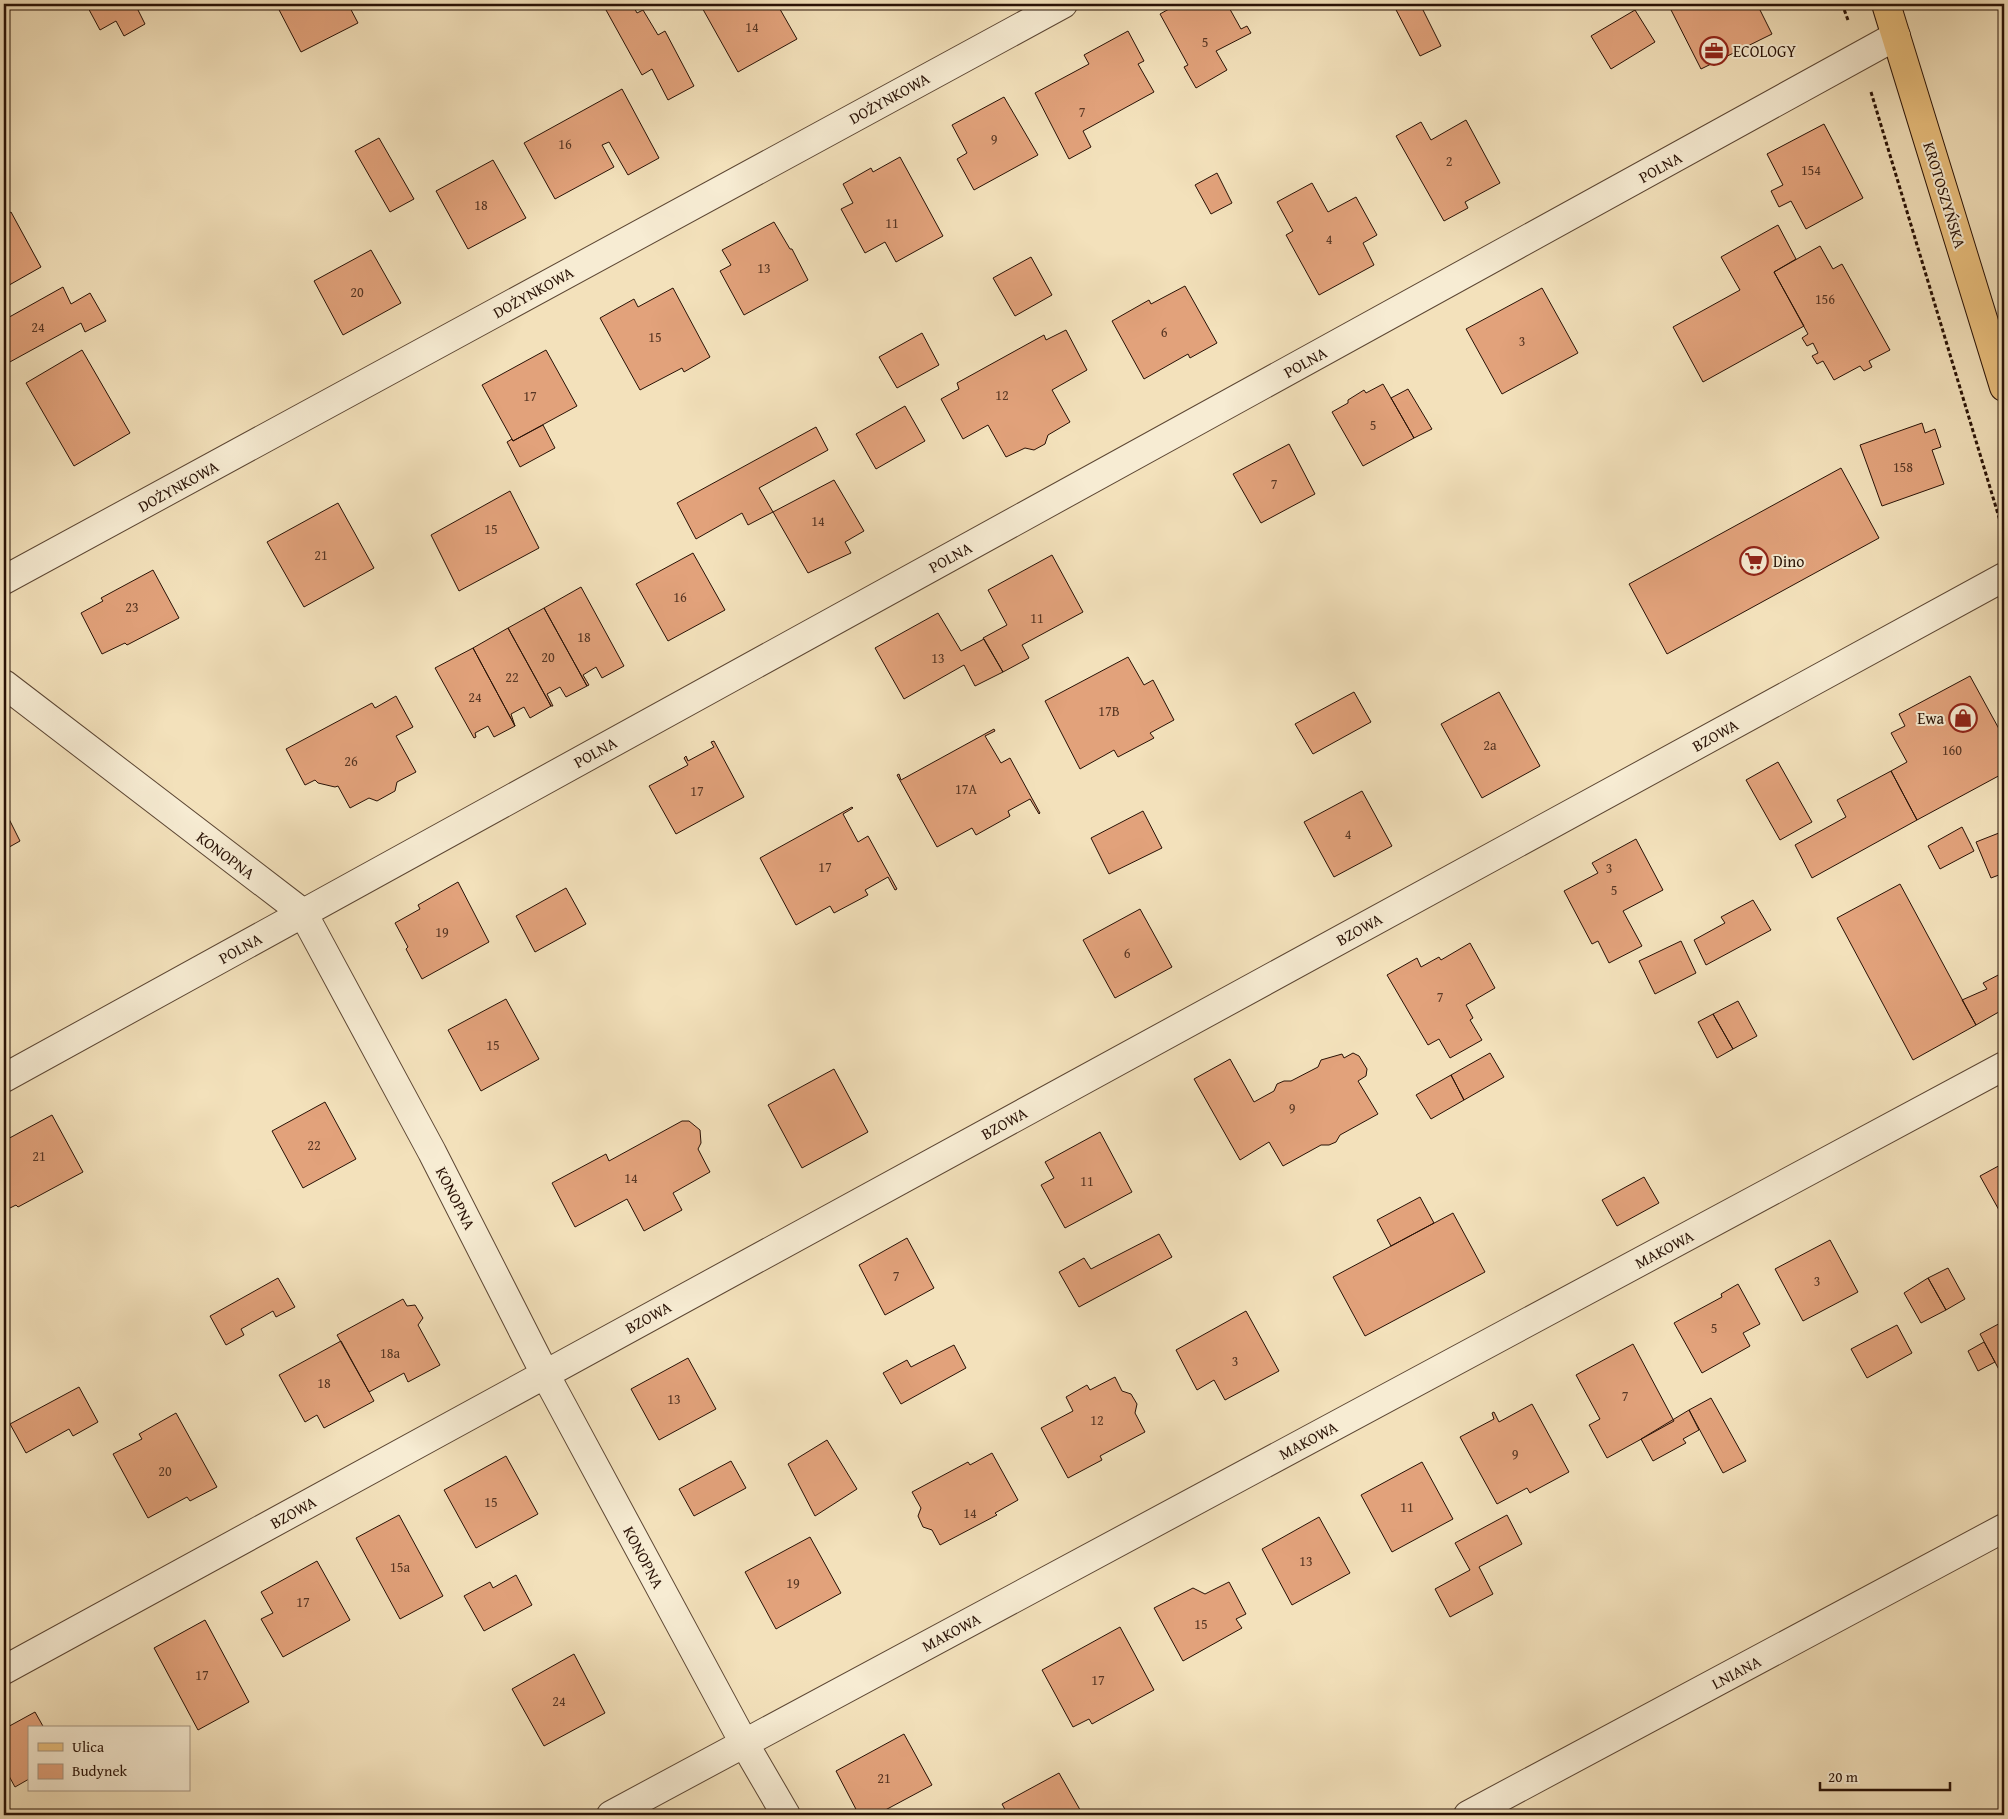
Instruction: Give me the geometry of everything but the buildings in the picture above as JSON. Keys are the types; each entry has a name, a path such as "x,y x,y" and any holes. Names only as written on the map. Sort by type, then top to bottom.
{"main road":[{"name":"KROTOSZYŃSKA","path":"1886,4 2004,387"}],"street":[{"name":"DOŻYNKOWA","path":"4,580 1063,4"},
{"name":"POLNA","path":"4,1078 1896,36"},
{"name":"BZOWA","path":"4,1670 2004,577"},
{"name":"KONOPNA","path":"4,684 303,913 432,1152 544,1374 744,1743 786,1815"},
{"name":"MAKOWA","path":"611,1815 2004,1066"},
{"name":"LNIANA","path":"1468,1815 2004,1528"}],"path":[{"path":"1842,4 1860,57 2004,534"}],"place":[{"name":"ECOLOGY","path":"1714,51"},
{"name":"Dino","path":"1754,561"},
{"name":"Ewa","path":"1963,718"}]}
